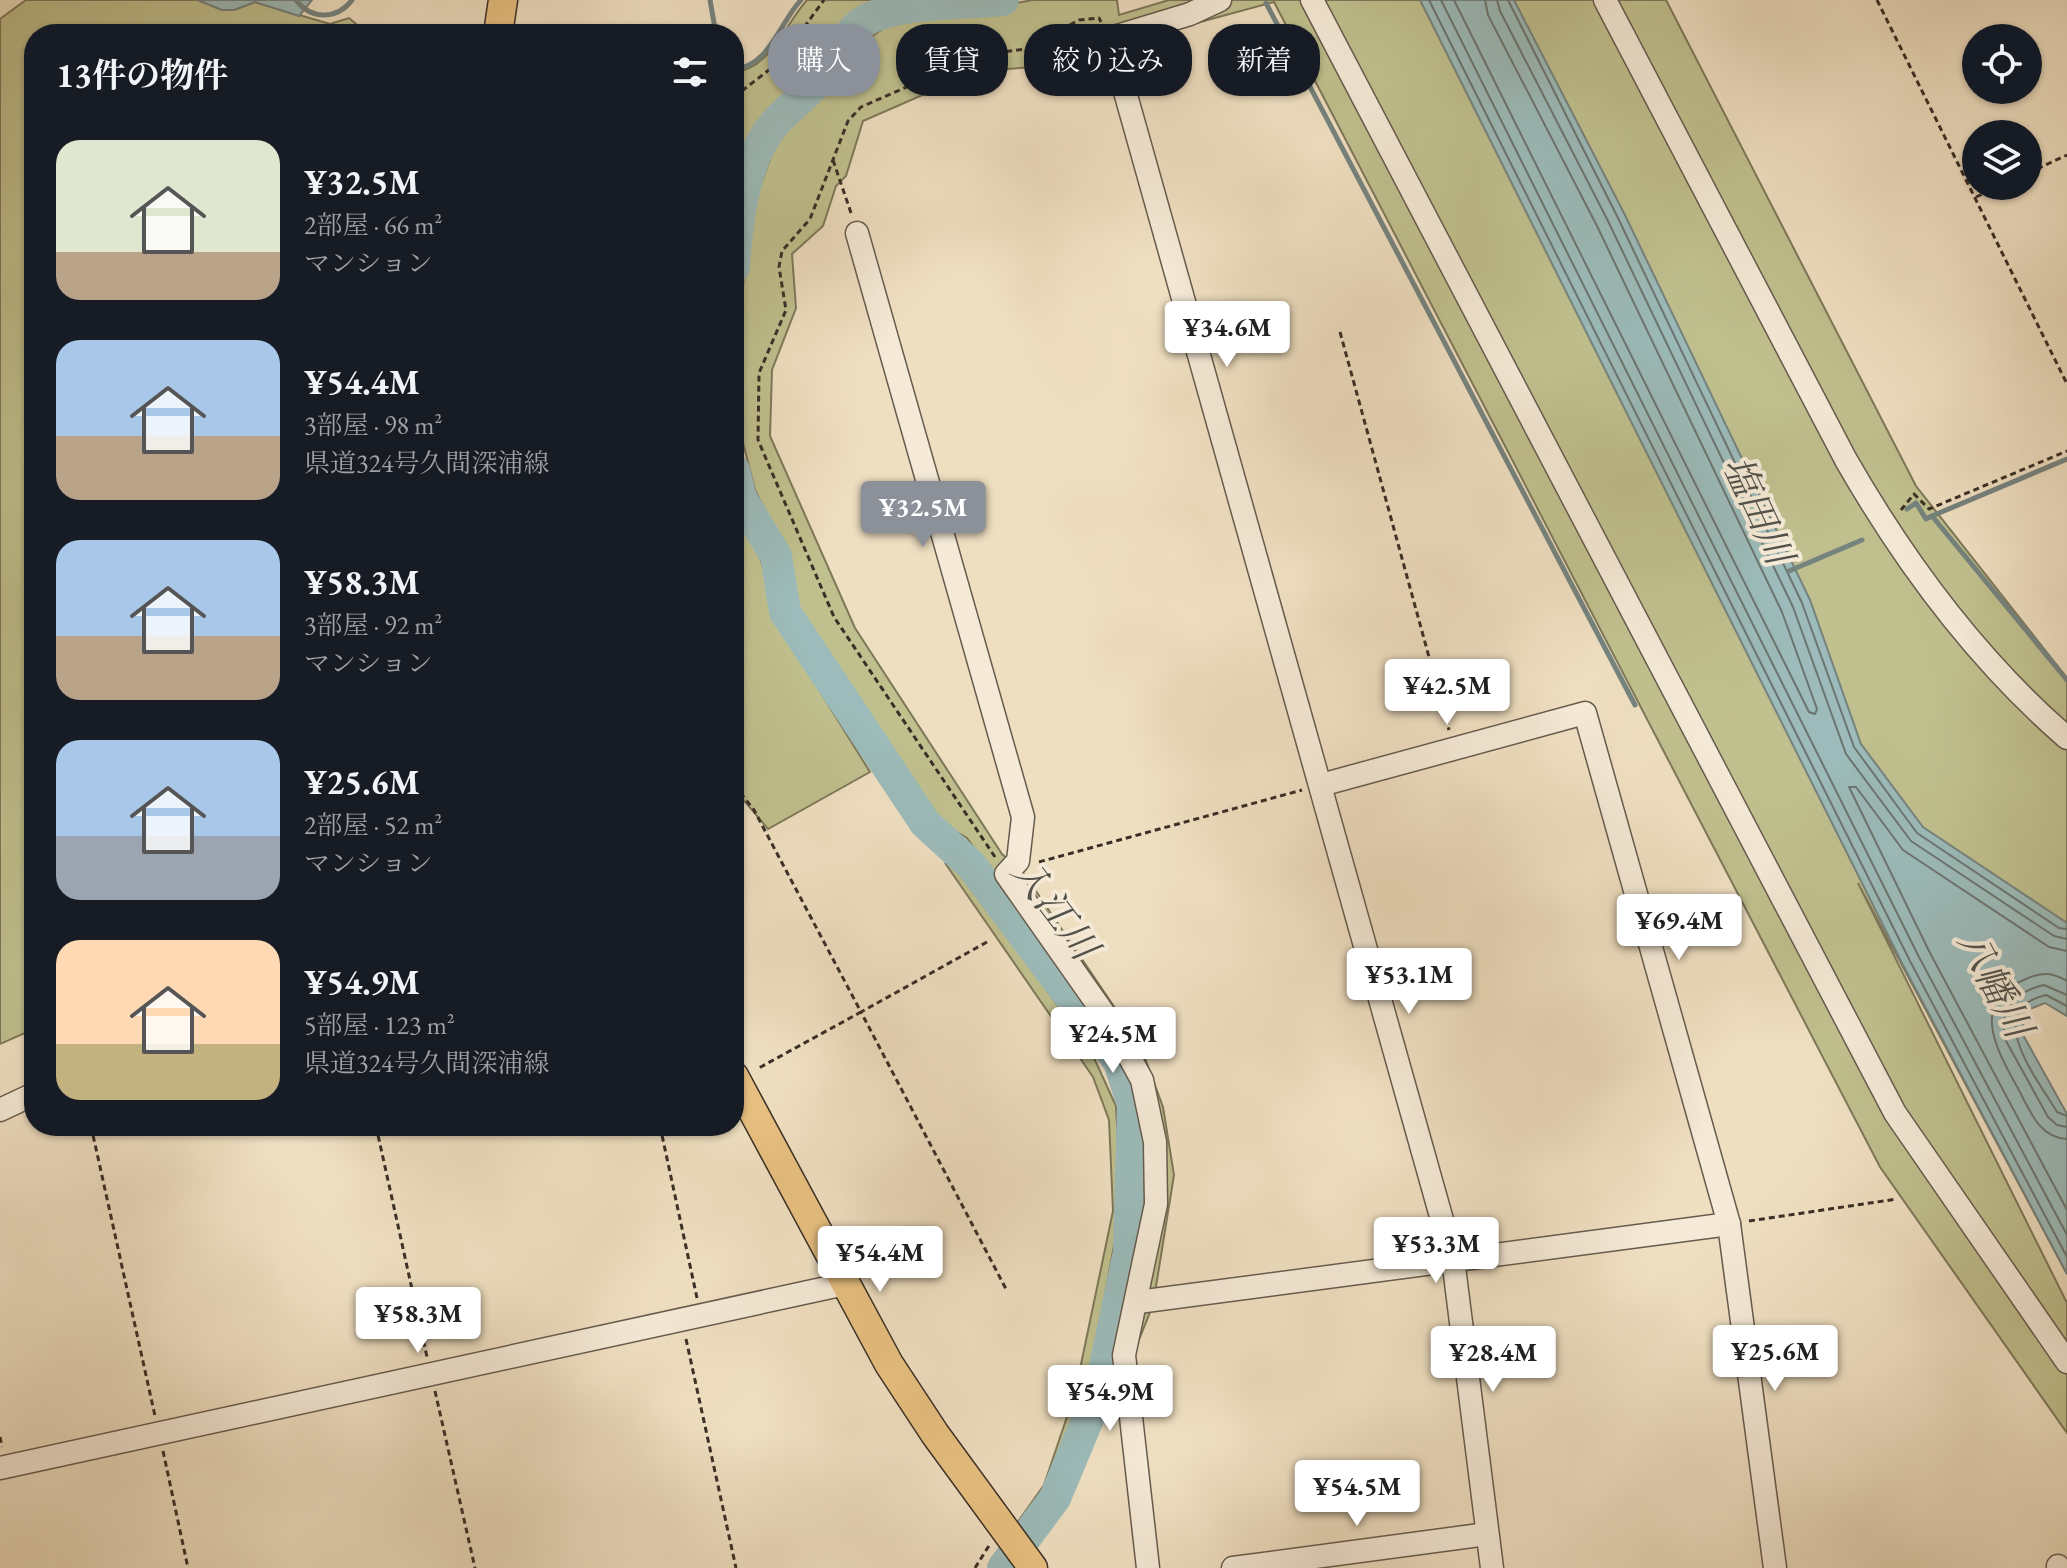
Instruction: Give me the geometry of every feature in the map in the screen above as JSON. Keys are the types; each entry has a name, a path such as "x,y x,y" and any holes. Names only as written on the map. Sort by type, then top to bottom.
{"main road":[{"path":"499,24 503,0"},
{"path":"744,1095 889,1364 1033,1568"}],"street":[{"path":"1157,24 1190,14 1220,0"},
{"path":"1312,0 1895,1113 2067,1362"},
{"path":"1605,0 1846,460 1885,528 1956,623 2029,706 2067,738"},
{"path":"1126,96 1453,1259 1492,1568"},
{"path":"857,233 1023,817 1018,861 1006,874 1112,1025 1142,1080 1155,1142 1156,1204 1138,1302 1124,1355 1148,1568"},
{"path":"1321,785 1585,713 1729,1224 1775,1568"},
{"path":"0,1110 24,1099"},
{"path":"1138,1302 1729,1224"},
{"path":"0,1468 845,1284"},
{"path":"1233,1568 1487,1534"}],"path":[{"path":"744,89 778,63 824,0"},
{"path":"1877,0 1962,169"},
{"path":"1072,24 1099,18 1104,24"},
{"path":"1006,874 834,617 758,440 759,373 786,310 779,267 782,251 810,219 848,121 861,107 980,55 1024,49"},
{"path":"2042,167 2067,155"},
{"path":"833,160 857,233"},
{"path":"1977,200 2067,384"},
{"path":"1340,332 1454,749"},
{"path":"1885,528 1914,494 1929,509 2067,451"},
{"path":"1037,862 1321,785"},
{"path":"744,798 754,810 1006,1289"},
{"path":"744,1073 987,942"},
{"path":"93,1136 188,1568"},
{"path":"378,1136 475,1568"},
{"path":"662,1136 736,1568"},
{"path":"1729,1224 1897,1199"}],"green space":[{"path":"26,0 198,0 222,10 234,10 255,2 330,24 24,24 24,1033 0,1044 0,19"},
{"path":"807,0 918,0 878,5 853,24 790,24"},
{"path":"1033,0 1117,0 1119,15 1169,0 1443,0 2067,1274 1858,883 2067,1303 2067,1433 1880,1167 1320,90 1320,24 1285,24 1274,2 1192,24 1024,24 1024,68 1008,69 1008,24 898,24"},
{"path":"1483,0 1666,0 1916,486 2067,678 2067,946 1900,864"},
{"path":"349,18 356,24 330,24"},
{"path":"896,24 896,96 920,96 863,121 846,176 836,186 823,226 792,254 796,308 772,370 770,436 855,628 1002,854 1025,875 1140,1045 1163,1107 1174,1175 1153,1305 1132,1357 1145,1212 1139,1106 1123,1060 967,838 926,814 823,664 786,593 788,557 755,490 744,447 747,222 777,140 819,96 880,96 880,31"},
{"path":"768,54 768,96 789,96 762,128 744,168 744,70"},
{"path":"744,515 754,533 772,603 803,664 870,772 768,829 744,801"},
{"path":"945,863 968,875 1095,1060 1116,1106 1121,1207 1089,1383 1050,1493 1015,1526 1044,1485 1075,1393 1113,1211 1109,1120 1093,1077"}],"water":[{"path":"198,0 312,0 299,16 255,2 234,10 222,10"},
{"path":"1420,0 1514,0 1624,213 1810,600 1861,744 1923,827 2067,923 2067,1016 2045,1003 2025,1011 2022,1033 2067,1114 2067,1274 1903,965"}],"waterway":[{"path":"296,0 309,11 324,15 339,11 352,0"},
{"path":"710,0 714,24"},
{"path":"744,66 765,52 801,0"},
{"name":"入江川","path":"744,190 765,136 820,79 861,23 900,9 1003,0"},
{"path":"1266,3 1635,705"},
{"path":"1932,516 2067,459"},
{"name":"入江川","path":"744,503 776,556 785,612 925,823 971,865 1119,1062 1133,1105 1129,1252 1100,1390 1055,1498 1003,1568"},
{"path":"1907,509 1916,503 1926,519 1932,516 2067,680"},
{"name":"塩田川","path":"1789,571 1862,540"}],"water label":[{"name":"八幡川","path":"1995,984"}]}
